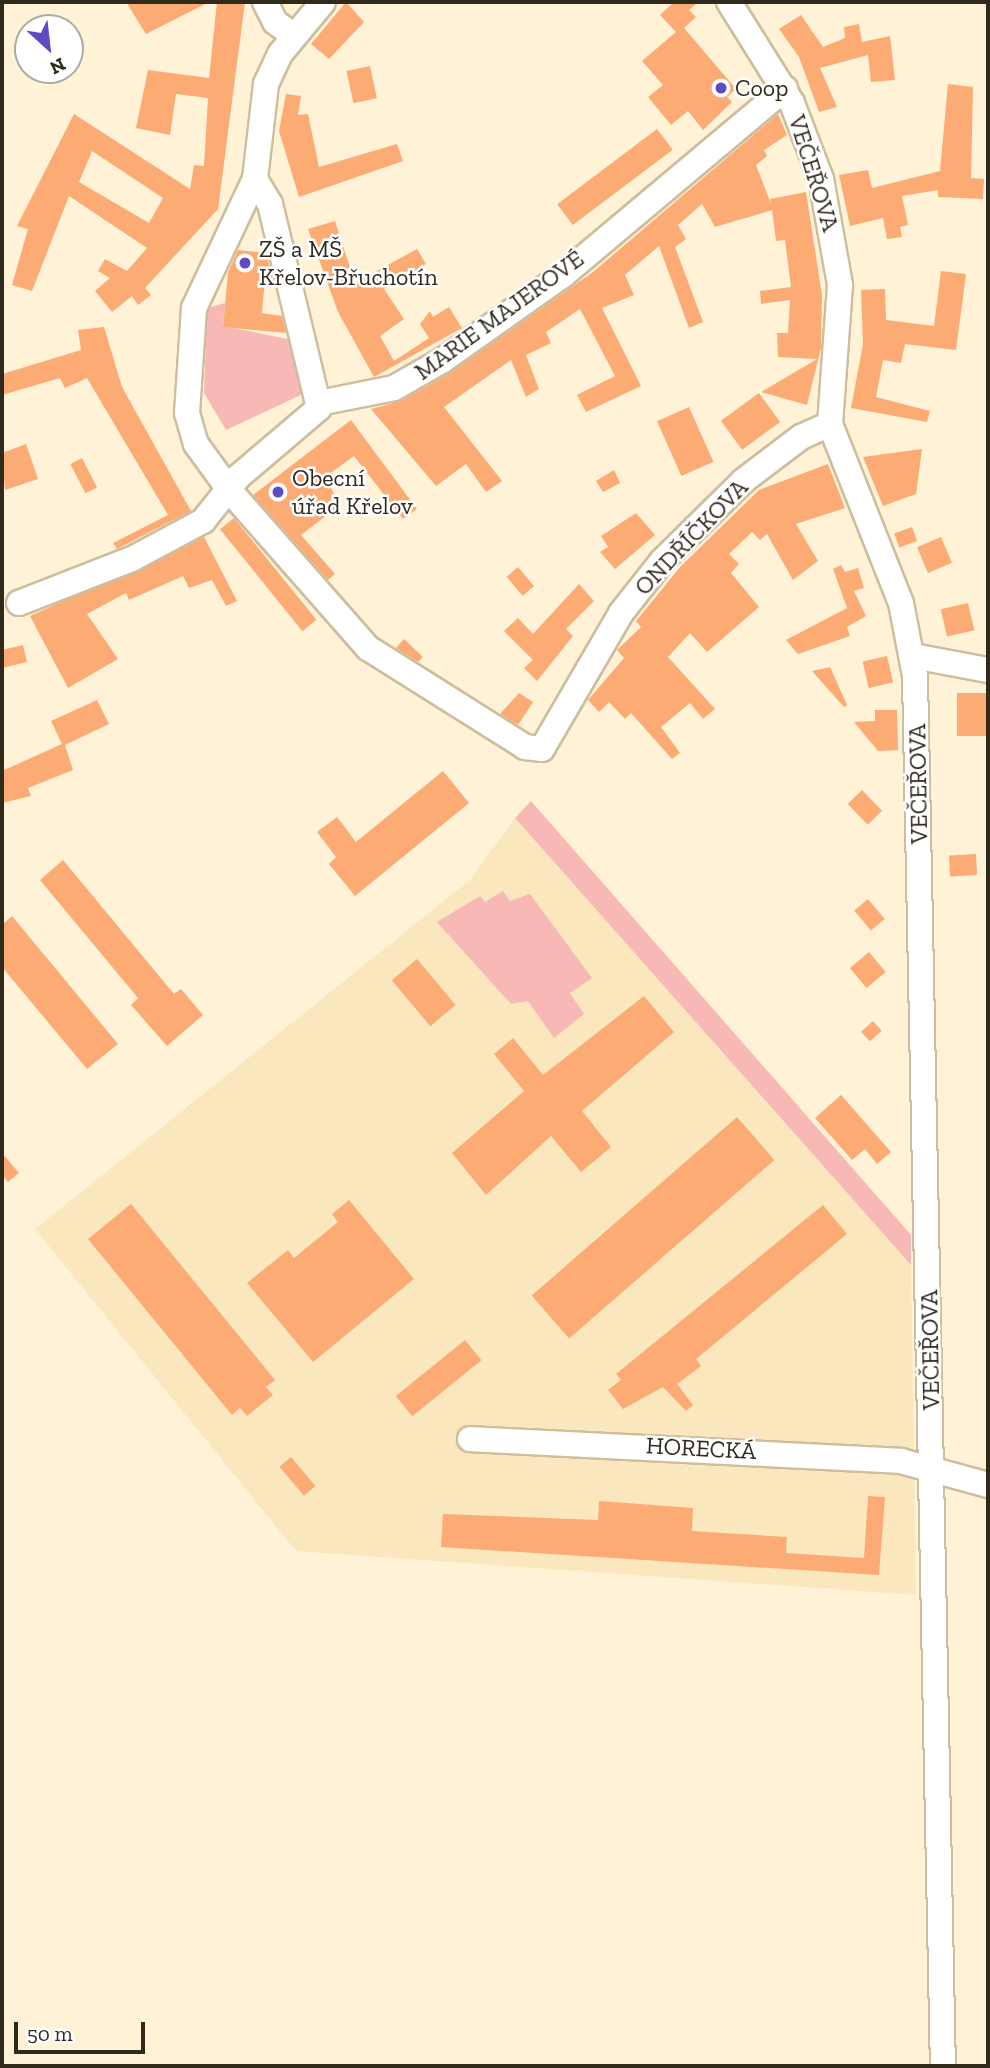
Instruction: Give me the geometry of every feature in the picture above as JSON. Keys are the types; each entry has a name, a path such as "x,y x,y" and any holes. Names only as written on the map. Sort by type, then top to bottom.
{"street":[{"path":"265,2 275,22 294,36"},
{"path":"230,491 190,430 191,330 199,291 255,179 263,94 294,36 323,2"},
{"name":"VEČEŘOVA","path":"729,2 785,89 821,179 838,269 830,424 901,603 913,656 943,2066"},
{"name":"MARIE MAJEROVÉ","path":"319,403 394,388 443,360 563,275 785,89"},
{"path":"19,603 191,528 230,491 244,471 315,414 319,403 270,204 255,179"},
{"name":"ONDŘÍČKOVA","path":"230,491 368,648 405,677 539,750 621,613 662,561 758,469 830,424"},
{"path":"913,656 988,670"},
{"name":"HORECKÁ","path":"470,1439 763,1451 932,1466 988,1485"}],"shaded area":[{"path":"225,303 223,326 293,340 305,393 226,430 204,393 207,308"},
{"path":"531,801 911,1235 911,1265 515,818"},
{"path":"515,818 911,1265 916,1595 296,1551 35,1229 470,880"},
{"path":"503,891 510,901 530,894 592,978 570,993 584,1014 554,1038 528,1001 511,1004 437,922 480,896 485,902"}],"building":[{"path":"126,2 209,2 146,34"},
{"path":"217,2 245,2 218,209 145,288 151,295 138,305 132,296 112,312 95,291 110,278 98,271 105,259 127,271 147,248 69,196 32,291 12,285 28,229 17,226 74,114 190,189 194,165 204,166 208,98 176,94 170,135 136,128 148,70 209,78","holes":["92,151 163,198 149,223 79,182"]},
{"path":"346,2 364,22 329,59 311,44"},
{"path":"674,2 698,2 689,10 696,17 684,28 736,89 727,97 732,102 703,130 688,111 671,125 648,97 663,85 642,61 676,32 660,15"},
{"path":"801,15 823,47 845,38 844,27 859,24 862,42 890,36 895,80 871,82 868,55 820,68 837,107 819,112 799,57 779,29"},
{"path":"370,66 377,98 353,103 347,71"},
{"path":"948,84 973,87 971,178 984,179 983,199 938,197 938,190 902,196 908,225 900,227 902,237 887,239 883,218 850,226 839,175 868,170 872,188 940,171"},
{"path":"286,94 301,96 298,115 308,114 319,167 397,144 403,161 299,197 279,131"},
{"path":"778,114 787,135 764,150 767,156 756,165 771,204 770,199 806,192 822,295 821,348 807,405 761,392 817,359 778,357 777,333 788,333 790,300 761,304 760,291 791,287 785,240 776,241 772,210 715,227 702,204 678,225 686,239 675,247 703,322 689,328 659,246 625,275 634,295 602,308 641,386 586,412 577,395 615,376 580,309 546,332 551,343 526,355 539,389 526,397 511,360 444,407 502,481 486,492 466,464 436,486 371,409 401,401 450,373 593,272"},
{"path":"657,129 673,150 573,225 557,204"},
{"path":"335,221 355,283 417,249 426,264 384,289 404,319 380,336 394,361 429,338 420,324 430,311 433,317 449,307 462,328 374,377 338,312 308,229"},
{"path":"238,250 266,253 273,278 265,278 262,313 282,316 286,333 223,327 228,272"},
{"path":"941,271 966,274 956,350 905,344 901,363 883,360 876,397 930,411 927,422 851,408 863,344 861,290 885,289 886,320 934,326"},
{"path":"104,327 122,387 191,511 117,549 113,543 168,515 87,378 65,388 60,378 2,395 2,374 81,350 78,330"},
{"path":"759,393 780,422 742,450 721,421"},
{"path":"689,407 713,462 681,476 657,421"},
{"path":"351,420 417,509 403,519 354,456 325,477 340,505 301,535 335,574 328,580 253,495"},
{"path":"26,444 38,479 5,490 2,453"},
{"path":"922,449 916,494 883,506 863,457"},
{"path":"82,458 97,487 85,493 70,464"},
{"path":"828,464 845,508 796,524 818,561 793,580 767,534 760,540 752,532 729,554 739,564 731,573 759,607 707,652 690,633 668,657 715,709 703,719 690,703 661,727 680,753 672,759 631,713 625,719 609,702 599,712 588,700 624,658 617,650 641,627 636,621 681,566 759,490"},
{"path":"614,470 620,483 603,492 596,481"},
{"path":"636,513 655,535 615,569 600,552 608,547 601,536"},
{"path":"234,518 316,620 302,631 220,529"},
{"path":"912,527 917,541 899,548 894,533"},
{"path":"204,537 237,601 226,606 212,580 189,588 183,576 129,600 126,593 87,614 118,659 68,688 30,616"},
{"path":"941,537 952,563 928,573 917,547"},
{"path":"841,565 845,572 858,568 864,588 854,591 866,616 847,627 850,636 798,654 786,640 847,608 833,569"},
{"path":"518,567 534,586 523,596 507,577"},
{"path":"579,584 594,601 566,629 573,636 537,681 524,668 533,660 504,631 518,618 533,634"},
{"path":"968,603 974,630 947,637 941,609"},
{"path":"404,639 423,657 418,662 396,648"},
{"path":"23,645 27,662 2,668 2,650"},
{"path":"887,656 893,682 869,688 863,662"},
{"path":"830,667 847,705 844,707 812,671"},
{"path":"519,693 533,702 518,725 500,714"},
{"path":"957,693 987,693 987,736 957,736"},
{"path":"97,700 109,724 65,745 73,770 28,788 31,796 2,803 2,771 62,744 51,721"},
{"path":"875,710 897,710 898,750 878,751 854,722 875,721"},
{"path":"443,771 469,803 355,896 329,864 336,857 317,832 337,817 356,842"},
{"path":"862,790 882,811 868,825 848,804"},
{"path":"976,854 977,875 950,876 949,855"},
{"path":"63,860 174,994 181,989 203,1015 167,1046 131,1005 138,998 40,880"},
{"path":"868,899 885,919 871,930 854,911"},
{"path":"12,916 118,1044 87,1069 2,967 2,925"},
{"path":"869,952 886,972 867,988 850,968"},
{"path":"417,959 456,1005 430,1026 392,980"},
{"path":"644,996 674,1032 582,1111 611,1147 581,1172 551,1136 486,1195 452,1153 524,1091 494,1054 513,1038 543,1075"},
{"path":"873,1021 882,1031 870,1041 861,1032"},
{"path":"841,1095 891,1152 877,1164 865,1149 852,1160 815,1118"},
{"path":"737,1117 774,1160 569,1338 532,1295"},
{"path":"2,1153 19,1173 8,1182 2,1175"},
{"path":"349,1200 414,1279 313,1362 247,1283 288,1250 294,1258 338,1222 332,1214"},
{"path":"131,1204 275,1380 266,1387 273,1395 247,1416 240,1408 232,1415 88,1239"},
{"path":"823,1205 847,1234 696,1359 701,1366 677,1384 693,1405 686,1411 663,1387 623,1409 608,1390 621,1380 616,1374"},
{"path":"465,1340 481,1360 412,1416 396,1396"},
{"path":"291,1457 315,1486 304,1496 280,1467"},
{"path":"868,1496 885,1497 879,1575 441,1547 443,1514 598,1520 599,1501 693,1508 692,1531 787,1537 786,1553 864,1558"}],"place":[{"name":"Coop","path":"721,88"},
{"name":"ZŠ a MŠ Křelov-Břuchotín","path":"245,263"},
{"name":"Obecní úřad Křelov","path":"278,492"}]}
